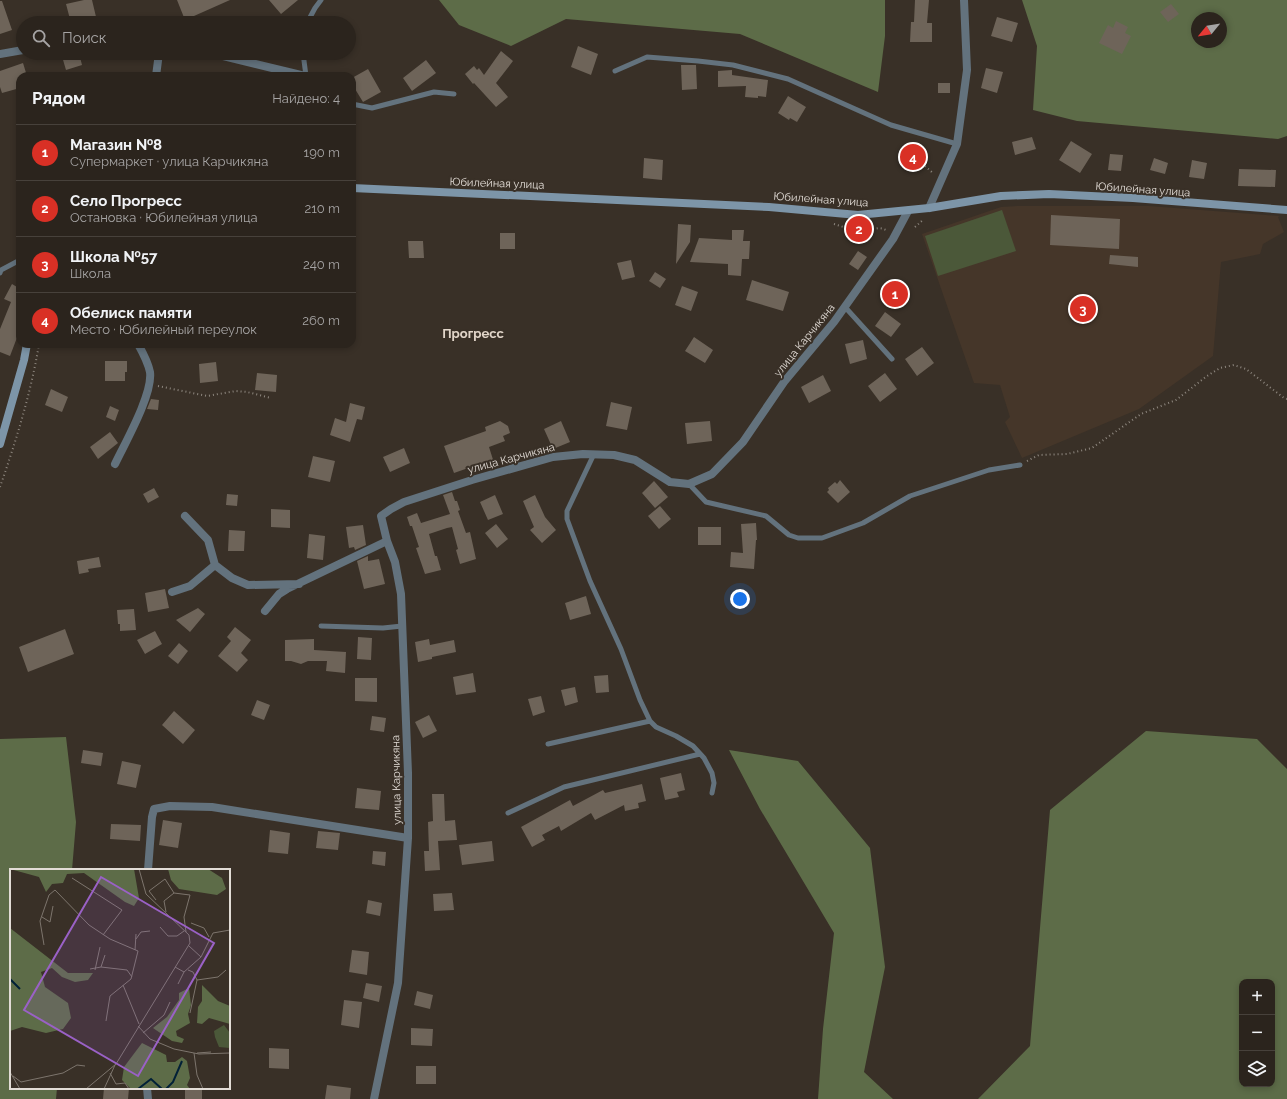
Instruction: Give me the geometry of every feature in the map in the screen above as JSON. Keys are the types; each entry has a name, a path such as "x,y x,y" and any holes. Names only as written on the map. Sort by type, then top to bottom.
{"street":[{"path":"929,208 957,144 967,70 964,0"},
{"path":"0,54 16,51"},
{"path":"157,72 158,60"},
{"path":"240,60 289,72"},
{"name":"Юбилейная улица","path":"356,188 769,207 858,215 908,211 1001,196 1049,194 1133,198 1287,210"},
{"name":"улица Карчикяна","path":"374,1099 398,983 408,838 408,773 400,594 395,562 387,541 381,516 404,502 472,480 553,457 583,454 614,455 634,460 670,482 689,484 712,474 743,442 784,382 846,307 893,239 908,211"},
{"path":"0,444 26,348"},
{"path":"115,464 136,421 150,383 148,362 140,348"},
{"path":"185,516 208,540 215,565 232,578 248,585 299,584"},
{"path":"265,611 280,594 387,541"},
{"path":"172,592 190,586 215,565"},
{"name":"улица Карчикяна","path":"148,869 152,817 154,809 170,806 212,807 408,838"},
{"path":"147,1089 148,1099"}],"lane":[{"path":"311,16 321,0"},
{"path":"615,71 647,57 733,65 788,79 892,126 957,144"},
{"path":"304,60 305,72"},
{"path":"356,105 372,108 434,92 454,94"},
{"path":"0,273 1,270 16,262"},
{"path":"846,307 892,359"},
{"path":"594,454 567,511 567,519 590,581 621,649 640,700 650,721 656,727 693,746 700,754 712,773 714,783 712,793"},
{"path":"689,484 706,502 766,516 789,535 798,538 822,538 863,523 910,496 989,470 1020,465"},
{"path":"321,626 383,628 402,626"},
{"path":"548,744 650,721"},
{"path":"508,814 564,787 700,754"}],"path":[{"path":"0,487 20,424 38,348"},
{"path":"1020,465 1039,455 1067,454 1092,448 1141,414 1176,400 1220,368 1234,365 1246,369 1278,394 1287,399"},
{"path":"150,383 165,388 207,396 236,391 271,398"}],"shaded area":[{"path":"1149,206 1280,216 1278,217 1284,232 1263,244 1260,254 1221,262 1213,356 1139,409 1022,458 1005,422 1010,417 1000,385 974,383 922,234 1001,207"}],"green space":[{"path":"439,0 885,0 885,36 878,92 740,34 566,19 511,46 459,25"},
{"path":"1022,0 1287,0 1287,136 1278,139 1077,121 1033,110 1037,46"},
{"path":"1002,210 1016,251 938,276 925,236"},
{"path":"1146,731 1257,739 1287,769 1287,1099 978,1099 1030,1046 1050,810"},
{"path":"66,737 76,822 72,869 10,869 10,1089 57,1089 56,1099 0,1099 0,739"},
{"path":"729,750 798,761 870,848 885,967 864,1072 893,1099 818,1099 823,1029 834,933 760,809"}],"building":[{"path":"84,0 92,0 96,16 69,16 66,4"},
{"path":"177,0 230,0 194,16 183,16"},
{"path":"269,0 298,0 281,14"},
{"path":"915,0 929,0 927,23 932,23 932,42 910,42 911,22 914,22"},
{"path":"0,1 2,1 12,30 0,34"},
{"path":"1171,4 1179,14 1168,22 1160,12"},
{"path":"997,17 1018,23 1012,42 991,36"},
{"path":"1116,21 1128,27 1125,33 1131,36 1122,54 1099,43 1108,25 1113,28"},
{"path":"578,46 598,54 591,75 571,67"},
{"path":"501,51 513,61 496,83 508,97 496,107 465,74 474,66 477,70 479,68 484,75"},
{"path":"63,60 81,60 82,65 66,70"},
{"path":"426,60 436,73 412,91 403,78"},
{"path":"23,63 26,72 16,72 16,89 2,93 0,87 0,71"},
{"path":"681,65 696,65 697,89 682,90"},
{"path":"986,68 1003,72 997,93 981,88"},
{"path":"368,69 381,92 363,102 356,91 356,76"},
{"path":"732,70 732,75 768,80 766,97 745,97 746,86 718,87 718,71"},
{"path":"938,83 950,83 950,93 938,93"},
{"path":"788,96 806,107 797,122 790,118 789,120 778,113"},
{"path":"1032,137 1036,149 1015,155 1012,142"},
{"path":"1071,141 1092,154 1080,173 1059,160"},
{"path":"1110,154 1123,155 1121,171 1108,170"},
{"path":"644,158 663,160 662,180 643,178"},
{"path":"1154,158 1168,163 1165,174 1150,170"},
{"path":"1192,160 1207,163 1204,179 1189,177"},
{"path":"1239,169 1276,170 1275,187 1238,186"},
{"path":"1051,215 1120,219 1119,249 1050,245"},
{"path":"678,224 691,225 690,242 676,264"},
{"path":"732,230 744,230 743,241 750,241 749,259 742,259 741,276 728,275 728,264 690,262 699,238 732,240"},
{"path":"500,233 515,233 515,249 500,249"},
{"path":"408,241 423,241 424,258 409,258"},
{"path":"858,251 867,257 858,270 849,264"},
{"path":"1110,255 1138,257 1138,267 1109,264"},
{"path":"631,260 635,277 622,280 617,263"},
{"path":"655,272 666,279 660,288 649,281"},
{"path":"752,280 789,292 783,311 746,300"},
{"path":"895,280 908,300 894,309 882,289"},
{"path":"12,284 16,286 16,340 10,356 0,352 0,329 11,302 4,299"},
{"path":"682,286 698,292 691,311 675,305"},
{"path":"885,312 901,324 891,337 875,326"},
{"path":"694,337 713,350 705,363 685,351"},
{"path":"863,340 867,359 850,364 845,344"},
{"path":"922,347 934,363 917,376 905,359"},
{"path":"105,361 127,361 125,381 105,381"},
{"path":"216,362 218,381 200,383 199,364"},
{"path":"257,373 277,375 276,392 255,390"},
{"path":"885,373 897,389 880,402 868,386"},
{"path":"823,375 831,391 809,403 801,387"},
{"path":"51,389 68,397 62,412 45,405"},
{"path":"151,399 159,400 158,410 147,409"},
{"path":"611,402 632,407 627,430 606,426"},
{"path":"350,403 365,407 362,420 357,419 350,442 330,435 335,418 346,422"},
{"path":"110,406 119,410 115,421 106,417"},
{"path":"500,421 508,426 510,433 503,436 505,441 489,447 495,466 476,472 474,466 454,473 444,446 486,431 485,427"},
{"path":"561,421 570,442 553,449 544,429"},
{"path":"710,421 712,441 687,444 685,423"},
{"path":"110,432 118,443 98,459 90,447"},
{"path":"404,448 410,463 390,472 383,457"},
{"path":"313,456 335,461 330,482 308,477"},
{"path":"840,480 850,492 838,503 827,492 829,490 828,488 835,482 837,484"},
{"path":"654,481 668,497 655,508 642,493"},
{"path":"154,488 159,497 148,503 143,494"},
{"path":"452,492 455,501 457,501 460,510 458,511 466,533 470,532 476,559 460,564 456,550 458,549 452,527 447,528 429,534 435,556 437,556 441,570 425,574 416,548 419,547 412,526 410,526 407,517 417,513 421,523 450,514 443,495"},
{"path":"227,494 238,495 237,506 226,505"},
{"path":"495,495 503,514 488,520 480,502"},
{"path":"535,495 545,517 556,530 542,543 530,530 534,527 523,501"},
{"path":"660,506 671,519 659,529 648,516"},
{"path":"271,509 290,510 290,528 271,527"},
{"path":"756,523 757,540 754,569 730,567 731,552 743,553 741,524"},
{"path":"496,524 508,539 497,548 485,533"},
{"path":"363,525 366,545 355,550 354,547 349,548 346,527"},
{"path":"698,527 721,527 721,545 698,545"},
{"path":"229,530 245,531 244,551 228,551"},
{"path":"309,534 325,536 323,560 307,558"},
{"path":"368,556 368,561 379,559 385,584 364,589 357,561"},
{"path":"99,557 101,567 88,569 89,572 79,574 77,561"},
{"path":"165,589 169,608 148,612 145,593"},
{"path":"586,596 591,614 570,620 565,603"},
{"path":"198,608 205,614 190,632 176,620"},
{"path":"134,609 136,630 120,631 117,610"},
{"path":"235,627 251,640 241,653 248,660 237,672 218,656 231,641 227,637"},
{"path":"65,629 74,654 28,672 19,647"},
{"path":"155,631 162,644 145,654 137,640"},
{"path":"358,637 372,638 371,660 357,659"},
{"path":"314,639 314,650 346,652 345,673 326,671 327,661 308,661 301,664 285,661 285,640"},
{"path":"429,639 430,645 454,640 456,652 432,657 432,659 418,662 415,642"},
{"path":"179,643 188,651 178,664 168,656"},
{"path":"473,673 476,692 456,695 453,677"},
{"path":"608,675 609,692 596,693 594,676"},
{"path":"355,678 377,678 377,702 355,701"},
{"path":"575,687 578,702 565,706 561,690"},
{"path":"541,696 545,712 533,716 528,699"},
{"path":"257,700 270,705 264,720 251,715"},
{"path":"174,711 195,730 183,744 162,725"},
{"path":"429,715 437,731 423,738 415,722"},
{"path":"372,716 386,718 384,732 370,730"},
{"path":"83,750 103,753 101,766 81,763"},
{"path":"122,761 141,765 136,788 117,784"},
{"path":"681,773 685,790 677,792 679,797 665,800 660,778"},
{"path":"642,784 646,801 638,803 639,808 625,811 624,805 595,820 591,813 561,831 559,826 542,835 545,840 532,847 521,827 570,800 573,806 603,790 605,793"},
{"path":"357,788 381,791 379,810 355,808"},
{"path":"432,794 444,794 445,821 455,820 457,840 438,841 440,870 425,871 424,851 429,851 428,822 433,821"},
{"path":"163,820 182,823 178,848 159,845"},
{"path":"111,824 141,825 140,841 110,839"},
{"path":"270,830 290,833 288,854 268,852"},
{"path":"318,831 340,833 338,850 316,848"},
{"path":"492,841 494,861 462,865 459,845"},
{"path":"373,851 386,852 385,866 372,864"},
{"path":"452,893 454,910 434,911 433,894"},
{"path":"368,900 382,903 380,916 366,913"},
{"path":"352,950 369,952 367,975 349,972"},
{"path":"366,983 382,986 379,1002 363,998"},
{"path":"417,991 433,995 430,1009 414,1005"},
{"path":"344,1000 362,1002 359,1028 341,1025"},
{"path":"411,1028 433,1029 432,1046 411,1045"},
{"path":"269,1048 289,1049 289,1069 269,1068"},
{"path":"416,1066 436,1066 436,1084 416,1084"},
{"path":"327,1085 351,1088 350,1099 325,1099"},
{"path":"104,1089 129,1089 128,1099 103,1099"},
{"path":"185,1089 202,1089 202,1099 185,1099"}],"place":[{"name":"Обелиск памяти","path":"913,157"},
{"name":"Село Прогресс","path":"859,229"},
{"name":"Магазин №8","path":"895,294"},
{"name":"Школа №57","path":"1083,309"}],"district":[{"name":"Прогресс","path":"473,333"}]}
